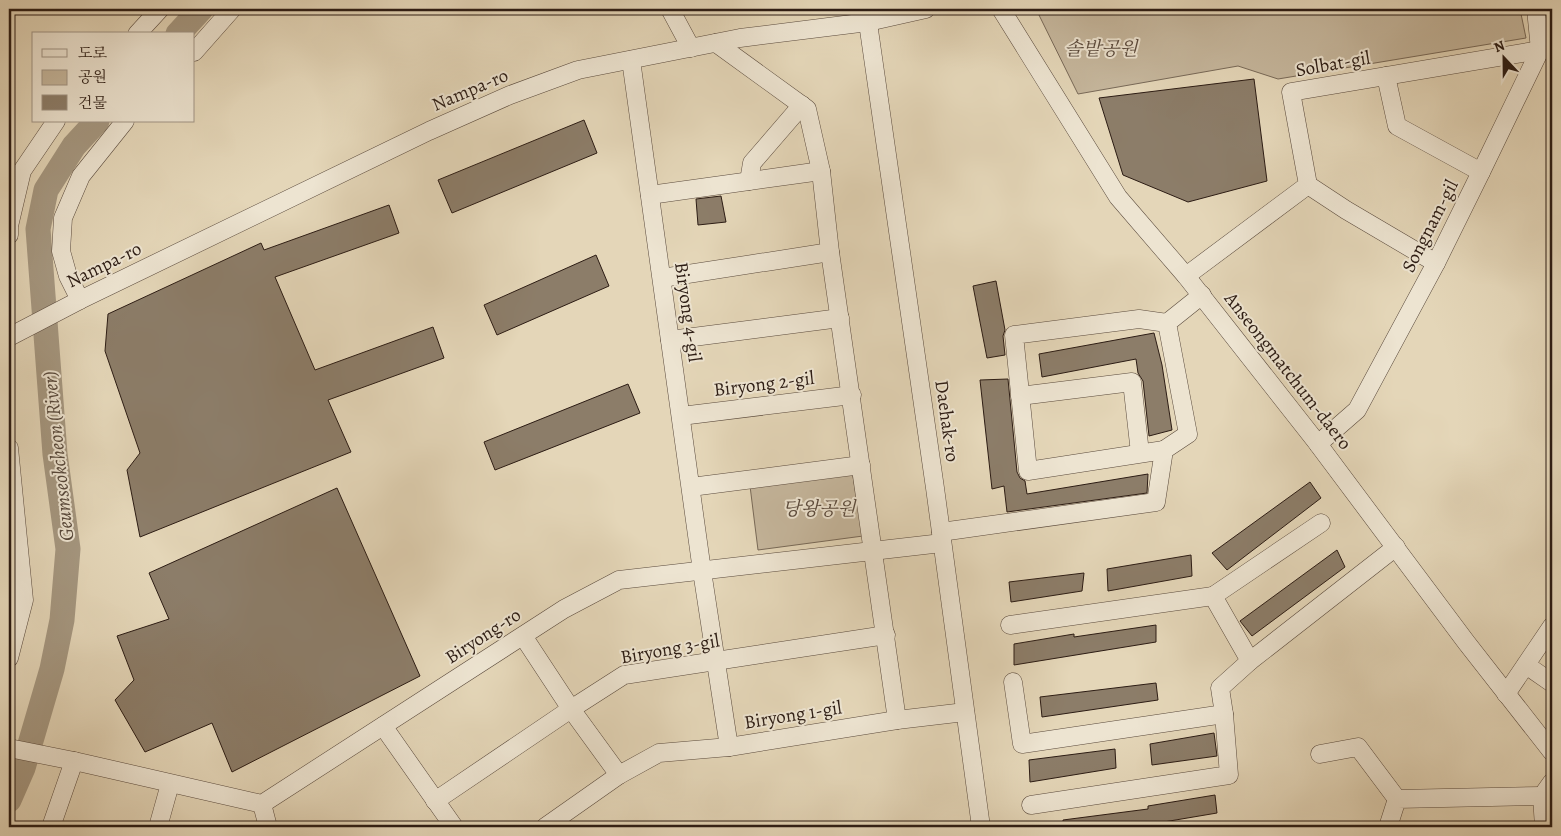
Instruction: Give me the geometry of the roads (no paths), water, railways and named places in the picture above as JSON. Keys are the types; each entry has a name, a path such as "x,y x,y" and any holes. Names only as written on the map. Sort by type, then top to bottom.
{"street":[{"path":"139,32 160,9"},
{"path":"195,51 232,9"},
{"path":"670,9 692,48"},
{"name":"Nampa-ro","path":"11,336 80,300 421,135 510,95 578,70 867,15 926,9"},
{"name":"Anseongmatchum-daero","path":"1001,9 1118,196 1202,295 1552,752"},
{"path":"1536,9 1546,49"},
{"name":"Daehak-ro","path":"867,15 981,827"},
{"path":"716,43 807,109 821,171 830,252 898,720"},
{"name":"Solbat-gil","path":"1308,185 1291,92 1546,49"},
{"name":"Songnam-gil","path":"1318,444 1357,410 1436,263 1546,49"},
{"name":"Biryong 4-gil","path":"631,60 702,571 730,746"},
{"name":"Solbat-gil","path":"1386,76 1398,126 1482,172"},
{"path":"749,181 752,163 802,105"},
{"path":"9,235 9,226 22,171 55,122"},
{"path":"80,300 68,276 61,251 63,218 80,176 124,122"},
{"path":"650,196 821,171"},
{"path":"1186,276 1308,185 1346,210 1436,263"},
{"path":"662,278 830,252"},
{"path":"1167,323 1188,434 1164,450 1028,471 1014,336 1139,319 1167,323 1202,295"},
{"path":"670,340 840,318"},
{"path":"1020,396 1132,382 1140,453"},
{"name":"Biryong 2-gil","path":"681,416 852,395"},
{"path":"9,448 24,600 9,658"},
{"name":"Biryong-ro","path":"262,804 564,609 619,580 873,550 1156,502 1164,450"},
{"path":"691,488 861,465"},
{"path":"1010,626 1213,596 1321,523"},
{"path":"1031,805 1229,775 1220,688 1250,661 1396,548"},
{"path":"1213,596 1250,661"},
{"path":"1506,694 1552,626"},
{"path":"523,636 571,709 619,776"},
{"name":"Biryong 3-gil","path":"435,801 624,675 886,636"},
{"path":"1526,665 1552,683"},
{"path":"1013,682 1022,744 1224,714"},
{"name":"Biryong 1-gil","path":"545,827 619,776 659,753 730,746 898,720 965,712"},
{"path":"383,726 454,827"},
{"path":"1320,754 1358,747 1397,799"},
{"path":"9,748 262,804 268,827"},
{"path":"51,827 74,761"},
{"path":"1544,827 1542,796 1552,782"},
{"path":"158,827 170,784"},
{"path":"1397,799 1542,796"},
{"path":"1388,827 1397,799"}],"waterway":[{"name":"Geumseokcheon (River)","path":"180,32 201,9"},
{"name":"Geumseokcheon (River)","path":"9,800 23,768 52,669 62,620 68,549 55,454 38,229 46,190 74,146 96,122"}],"park label":[{"name":"솔밭공원","path":"1101,49"},
{"name":"당왕공원","path":"819,509"}]}
